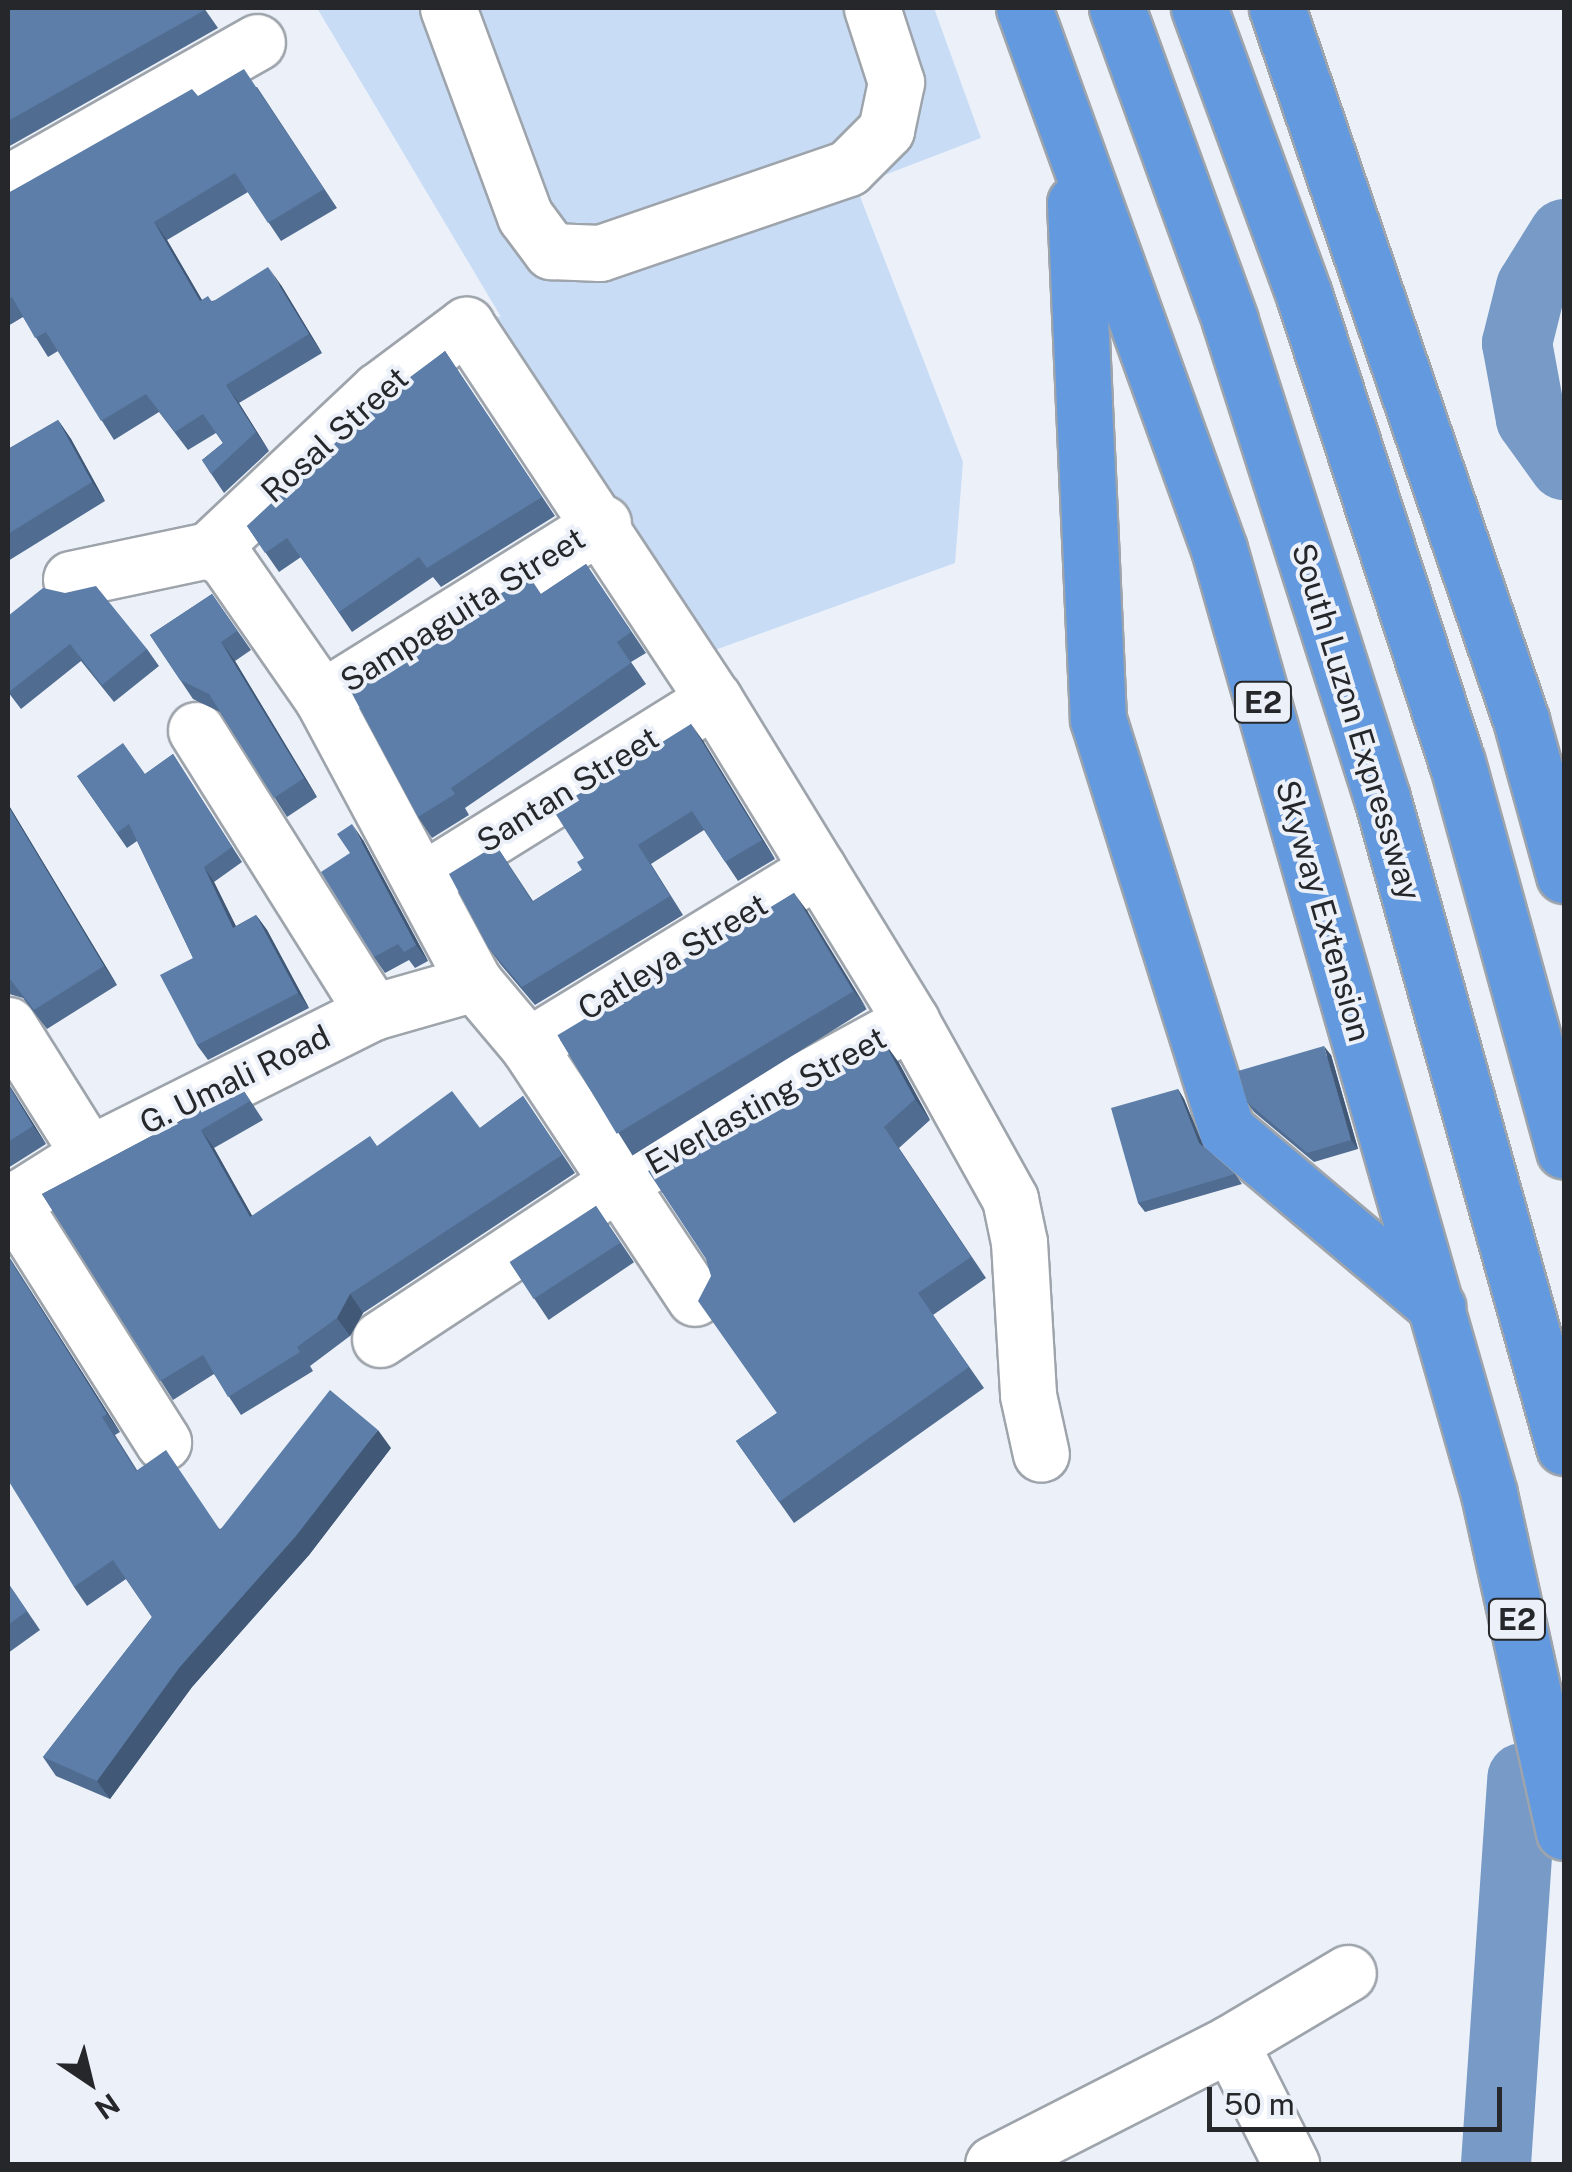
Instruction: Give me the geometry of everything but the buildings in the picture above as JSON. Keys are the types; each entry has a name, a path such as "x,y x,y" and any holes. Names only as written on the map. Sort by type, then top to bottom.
{"highway":[{"name":"Skyway Extension","path":"1024,8 1218,550 1466,1407 1564,1832"},
{"name":"South Luzon Expressway","path":"1117,8 1230,321 1382,798 1564,1447"},
{"path":"1199,8 1304,294 1456,762 1564,1151"},
{"path":"1277,8 1520,720 1564,875"},
{"path":"1072,147 1098,719 1227,1130 1437,1307"}],"street":[{"path":"448,8 525,216 551,251 600,253 848,168 886,130 896,82 872,8"},
{"path":"8,184 256,42"},
{"name":"Rosal Street","path":"209,550 378,390 466,325 603,523"},
{"path":"603,523 911,1020 1010,1199 1028,1395 1040,1454"},
{"name":"Sampaguita Street","path":"322,698 603,523"},
{"path":"72,579 209,550 239,575 322,698 475,983 528,1046 622,1180 696,1298"},
{"name":"Santan Street","path":"422,880 714,699"},
{"path":"196,730 373,1012"},
{"name":"Catleya Street","path":"528,1046 818,869"},
{"name":"G. Umali Road","path":"10,1204 89,1154 373,1012 475,983"},
{"name":"Everlasting Street","path":"380,1339 622,1180 911,1020"},
{"path":"8,1026 89,1154"},
{"path":"10,1204 163,1442"},
{"path":"993,2164 1230,2043 1348,1973"},
{"path":"1230,2043 1291,2164"}],"shaded area":[{"path":"317,8 934,8 981,138 856,186 963,462 955,563 715,650 469,311 501,317"}],"waterway":[{"path":"1564,234 1531,287 1517,343 1531,419 1564,465"},
{"path":"1496,2164 1522,1778"}]}
